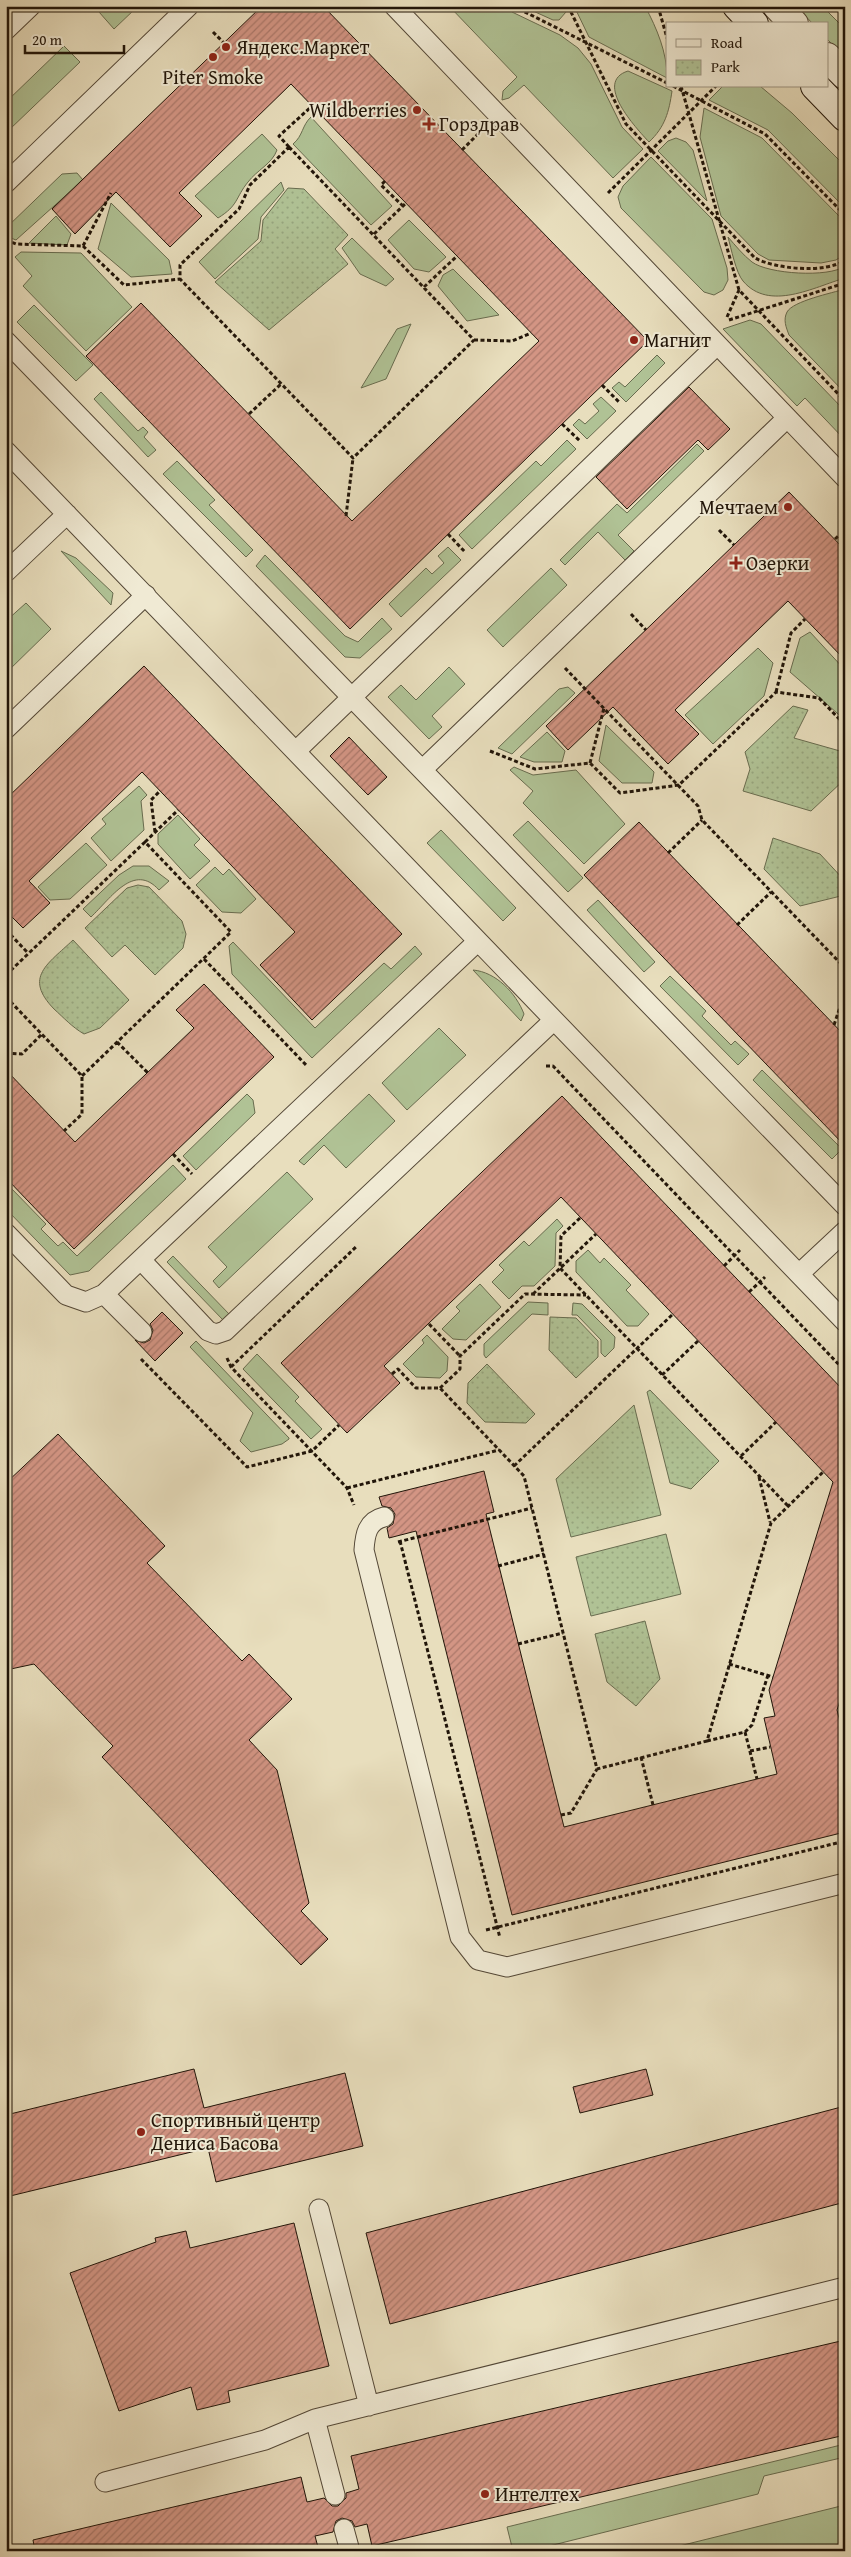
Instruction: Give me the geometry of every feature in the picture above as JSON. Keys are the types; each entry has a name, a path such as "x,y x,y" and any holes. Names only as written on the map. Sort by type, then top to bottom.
{"main road":[{"path":"737,6 752,22"},
{"path":"777,6 792,22"},
{"path":"828,58 845,75"},
{"path":"817,88 845,117"}],"lane":[{"path":"6,30 31,6"},
{"path":"6,183 189,6"},
{"path":"394,6 845,478"},
{"path":"6,341 845,1206"},
{"path":"296,751 717,345"},
{"path":"422,770 787,418"},
{"path":"6,450 845,1322"},
{"path":"6,572 67,514"},
{"path":"6,729 146,595"},
{"path":"6,1233 66,1295 86,1302 104,1294 478,941"},
{"path":"141,1260 208,1331 216,1334 225,1331 554,1020"},
{"path":"799,1274 845,1232"},
{"path":"104,1294 142,1332"},
{"path":"384,1517 377,1519 366,1531 364,1550 460,1936 478,1960 507,1967 845,1883"},
{"path":"318,2209 369,2406"},
{"path":"105,2482 265,2440 315,2419 845,2287"},
{"path":"315,2419 335,2495"},
{"path":"344,2530 350,2551"}],"path":[{"path":"513,6 666,82"},
{"path":"568,6 626,124 755,258 768,265 821,268 838,265 845,260"},
{"path":"658,6 666,34"},
{"path":"213,32 224,43"},
{"path":"677,88 765,134 845,215"},
{"path":"681,88 716,218 739,290 845,401"},
{"path":"590,211 714,88"},
{"path":"312,106 279,136 474,340 512,341 531,333"},
{"path":"290,147 250,185 239,209 180,265 180,279 352,458"},
{"path":"374,234 404,205 381,185 385,181"},
{"path":"83,246 110,193"},
{"path":"6,240 16,244 83,246 124,285 180,279"},
{"path":"424,287 457,256"},
{"path":"739,290 725,321 845,283"},
{"path":"346,516 352,458 474,340"},
{"path":"249,414 281,384"},
{"path":"602,385 626,409"},
{"path":"562,424 586,447"},
{"path":"719,530 734,545"},
{"path":"835,539 845,530"},
{"path":"448,534 471,558"},
{"path":"631,614 646,630"},
{"path":"590,763 620,793 679,785 776,692 791,632 805,619"},
{"path":"548,649 698,806 702,820 845,968"},
{"path":"776,692 819,698 845,725"},
{"path":"590,763 604,708"},
{"path":"490,751 535,769 590,763"},
{"path":"155,832 151,800 160,791"},
{"path":"6,975 178,810"},
{"path":"668,853 702,820"},
{"path":"82,1076 231,932 144,842"},
{"path":"737,925 771,892"},
{"path":"6,930 28,953"},
{"path":"204,959 309,1068"},
{"path":"834,1025 845,992"},
{"path":"6,997 82,1076 82,1114 64,1131"},
{"path":"6,1054 22,1054 42,1034"},
{"path":"117,1042 148,1073"},
{"path":"539,1072 545,1066 553,1066 845,1371"},
{"path":"173,1154 194,1177"},
{"path":"580,1218 561,1236 560,1268 788,1506"},
{"path":"534,1294 596,1234"},
{"path":"231,1367 361,1242"},
{"path":"460,1356 525,1294 586,1295"},
{"path":"514,1466 673,1314"},
{"path":"392,1374 398,1369 416,1388 440,1388 460,1369 460,1356 429,1324"},
{"path":"216,1334 231,1367 346,1488 366,1531"},
{"path":"662,1375 698,1341"},
{"path":"140,1357 247,1467 312,1451 340,1425"},
{"path":"440,1388 524,1476 597,1768 571,1813 561,1815"},
{"path":"740,1456 776,1422"},
{"path":"346,1488 499,1450"},
{"path":"770,1523 823,1472"},
{"path":"707,1741 770,1523 759,1475"},
{"path":"364,1550 532,1508"},
{"path":"400,1541 507,1967"},
{"path":"498,1566 544,1554"},
{"path":"518,1644 563,1633"},
{"path":"729,1664 773,1677"},
{"path":"597,1768 745,1732 752,1725 768,1675"},
{"path":"745,1732 757,1779"},
{"path":"750,1751 770,1747"},
{"path":"641,1757 653,1805"},
{"path":"460,1936 845,1841"}],"green space":[{"path":"105,6 134,6 136,8 114,29 99,12"},
{"path":"449,6 506,6 512,12 560,35 578,48 591,64 622,127 643,149 613,178 524,85 509,98 502,100 503,91 517,77"},
{"path":"522,6 563,6 566,12 559,20 553,20"},
{"path":"574,6 645,6 661,41 666,64 666,77 589,37"},
{"path":"796,6 822,6 845,29 845,57 828,40 828,22 811,22"},
{"path":"64,46 80,62 9,130 6,127 6,102"},
{"path":"628,71 672,91 665,119 659,131 649,142 627,116 616,95 615,85 618,77"},
{"path":"721,88 762,88 792,113 845,166 845,208 768,130 709,100"},
{"path":"704,108 762,138 845,222 845,254 836,260 821,263 769,260 758,254 721,216 700,137"},
{"path":"311,117 392,206 371,225 293,144 299,138"},
{"path":"262,134 277,150 275,155 248,182 230,209 218,218 195,196"},
{"path":"676,138 686,142 693,150 707,201 658,151 668,141"},
{"path":"651,157 712,219 727,268 728,280 723,290 714,295 704,292 621,208 618,197 623,186"},
{"path":"77,173 83,180 16,240 6,236 6,228 62,174"},
{"path":"281,182 284,190 261,217 258,239 215,279 199,262"},
{"path":"288,188 304,189 348,235 335,249 348,264 269,330 215,282 261,241 263,220"},
{"path":"111,203 169,260 172,274 131,277 98,249"},
{"path":"56,216 71,234 67,245 29,243"},
{"path":"409,220 446,257 429,272 414,269 388,240"},
{"path":"728,237 752,262 760,266 784,272 813,273 837,270 845,266 845,278 806,291 779,296 766,295 754,290 740,277"},
{"path":"352,238 394,279 386,286 360,274 342,248"},
{"path":"21,252 81,253 132,307 86,351 23,286 32,276 15,257"},
{"path":"453,269 499,315 467,321 438,286 443,275"},
{"path":"845,289 845,393 789,335 785,321 787,312 797,304"},
{"path":"34,305 93,365 76,381 17,322"},
{"path":"750,320 761,324 845,411 845,440 805,398 797,406 723,329"},
{"path":"411,324 386,379 361,388 397,329"},
{"path":"657,355 665,363 626,402 612,388 619,382 625,387"},
{"path":"101,392 138,431 143,427 148,432 144,437 156,450 148,457 94,399"},
{"path":"601,397 616,411 587,439 573,425 579,419 585,424 599,411 593,404"},
{"path":"567,440 576,449 472,549 459,535 536,461 541,466"},
{"path":"697,444 704,451 618,535 634,551 625,560 598,532 565,565 560,560 617,504 627,513"},
{"path":"177,461 215,500 209,505 253,550 246,557 163,474"},
{"path":"448,547 461,560 401,617 389,604 426,568 432,574 444,563 438,556"},
{"path":"61,551 76,558 113,593 111,605"},
{"path":"265,555 345,636 358,642 382,618 392,629 360,658 345,657 256,566"},
{"path":"551,568 567,585 503,647 487,630"},
{"path":"26,603 51,629 6,673 6,621"},
{"path":"810,632 845,670 845,720 790,672 800,638"},
{"path":"758,648 773,663 764,696 713,744 685,715"},
{"path":"449,667 465,684 432,716 442,727 429,739 388,697 401,685 416,700"},
{"path":"568,687 575,693 512,754 498,748 559,689"},
{"path":"793,706 808,710 794,738 840,751 845,757 845,779 811,811 743,791 750,769 745,752"},
{"path":"606,725 654,772 652,783 622,783 599,761"},
{"path":"547,732 565,751 562,762 534,762 520,757"},
{"path":"514,767 533,775 576,770 625,824 584,864 523,803 533,791 510,770"},
{"path":"139,786 147,795 141,801 144,830 111,861 91,838 106,824 102,819"},
{"path":"178,815 200,839 194,845 210,861 190,879 158,844 158,834"},
{"path":"528,821 583,878 568,892 513,835"},
{"path":"441,830 516,908 503,921 427,843"},
{"path":"773,838 820,854 845,881 845,895 800,906 764,869"},
{"path":"86,843 107,865 70,899 50,900 38,887"},
{"path":"133,866 149,866 169,881 159,890 150,882 132,881 115,893 91,917 83,909 119,875"},
{"path":"215,867 223,875 229,869 256,899 241,913 222,912 196,885"},
{"path":"138,885 149,887 182,921 186,934 183,948 155,975 125,945 112,957 85,928 127,888"},
{"path":"598,900 655,962 644,972 587,910"},
{"path":"73,940 129,1000 100,1028 84,1034 54,1009 40,988 42,972 55,956"},
{"path":"233,942 315,1028 384,963 391,969 415,946 422,954 312,1058 232,974 229,946"},
{"path":"473,970 490,975 510,991 524,1014 521,1021"},
{"path":"670,976 706,1011 702,1016 731,1045 735,1041 749,1054 738,1065 660,986"},
{"path":"439,1028 466,1055 407,1110 382,1083"},
{"path":"762,1070 842,1149 832,1159 753,1080"},
{"path":"247,1094 253,1100 255,1113 196,1170 183,1156"},
{"path":"369,1094 395,1121 346,1168 324,1145 304,1165 299,1161"},
{"path":"173,1165 186,1179 89,1271 70,1275 6,1209 6,1191 10,1187 46,1224 41,1229 58,1246 63,1242 77,1256"},
{"path":"287,1172 313,1199 219,1288 213,1281 227,1267 208,1247"},
{"path":"557,1219 563,1226 556,1233 555,1266 534,1286 522,1286 509,1299 492,1282 504,1270 499,1265 524,1241 529,1246"},
{"path":"588,1250 600,1263 604,1258 631,1285 626,1290 649,1314 638,1326 627,1326 576,1272 576,1261"},
{"path":"173,1256 230,1315 224,1321 167,1262"},
{"path":"480,1284 501,1307 466,1340 453,1339 442,1329 460,1311 456,1307"},
{"path":"528,1302 548,1303 548,1315 532,1314 486,1358 484,1355 484,1344"},
{"path":"573,1303 582,1304 615,1337 614,1348 605,1357 601,1353 601,1340 577,1315 572,1315"},
{"path":"550,1317 576,1318 598,1341 598,1357 576,1378 549,1350"},
{"path":"427,1335 448,1357 447,1371 440,1378 416,1377 403,1364 424,1343 422,1340"},
{"path":"196,1341 289,1439 282,1444 251,1452 240,1441 253,1413 190,1347"},
{"path":"257,1354 299,1397 295,1401 322,1429 311,1439 243,1369"},
{"path":"487,1364 535,1414 526,1423 485,1422 467,1403 468,1383"},
{"path":"650,1390 719,1461 691,1489 670,1483 647,1392"},
{"path":"634,1405 661,1515 571,1537 556,1479"},
{"path":"666,1534 681,1594 591,1616 576,1557"},
{"path":"645,1621 660,1679 636,1706 607,1682 595,1634"},
{"path":"845,2444 845,2457 764,2476 758,2494 529,2551 513,2551 507,2527"},
{"path":"845,2505 845,2543 811,2551 659,2551"}],"building":[{"path":"262,6 323,6 648,341 350,629 86,356 141,303 352,521 539,341 291,84 179,193 202,216 170,247 116,192 75,234 52,209"},
{"path":"689,387 730,429 708,450 698,440 627,509 596,477"},
{"path":"789,492 845,550 845,660 788,601 675,710 699,734 668,764 613,707 568,750 546,726"},
{"path":"144,666 402,934 312,1020 260,965 295,932 142,772 29,881 50,903 23,928 6,911 6,799"},
{"path":"349,737 387,777 368,795 330,756"},
{"path":"639,822 845,1036 845,1146 584,875"},
{"path":"204,984 274,1057 74,1249 6,1178 6,1070 75,1142 194,1028 176,1010"},
{"path":"562,1096 845,1392 845,1685 837,1710 845,1743 845,1832 512,1915 416,1531 389,1538 387,1528 393,1524 395,1514 391,1508 382,1506 379,1497 484,1471 494,1512 486,1514 564,1827 777,1774 764,1718 775,1716 769,1690 833,1482 561,1197 384,1366 400,1383 347,1433 281,1363"},
{"path":"162,1312 183,1333 155,1361 135,1340 144,1343 150,1340 153,1330 150,1324"},
{"path":"58,1434 165,1546 147,1563 242,1661 249,1654 292,1699 249,1740 277,1770 309,1903 301,1911 328,1939 301,1965 102,1757 113,1746 34,1664 6,1670 6,1483"},
{"name":"Спортивный центр Дениса Басова","path":"194,2069 204,2108 345,2073 363,2146 216,2182 208,2148 6,2197 6,2115"},
{"path":"646,2069 653,2095 580,2113 573,2087"},
{"path":"845,2106 845,2202 390,2324 366,2233"},
{"path":"294,2223 329,2366 228,2391 230,2402 197,2410 191,2387 119,2411 70,2273 156,2242 155,2238 186,2231 190,2248"},
{"path":"845,2340 845,2435 372,2546 367,2524 355,2527 352,2521 342,2518 336,2521 333,2532 315,2536 319,2551 35,2551 33,2540 301,2477 307,2502 324,2498 332,2506 338,2506 346,2498 346,2493 359,2489 351,2456"}],"place":[{"name":"Яндекс.Маркет","path":"226,47"},
{"name":"Piter Smoke","path":"213,57"},
{"name":"Wildberries","path":"417,110"},
{"name":"Горздрав","path":"429,124"},
{"name":"Магнит","path":"634,340"},
{"name":"Мечтаем","path":"788,507"},
{"name":"Озерки","path":"736,563"},
{"name":"Спортивный центр Дениса Басова","path":"141,2132"},
{"name":"Интелтех","path":"485,2494"}]}
